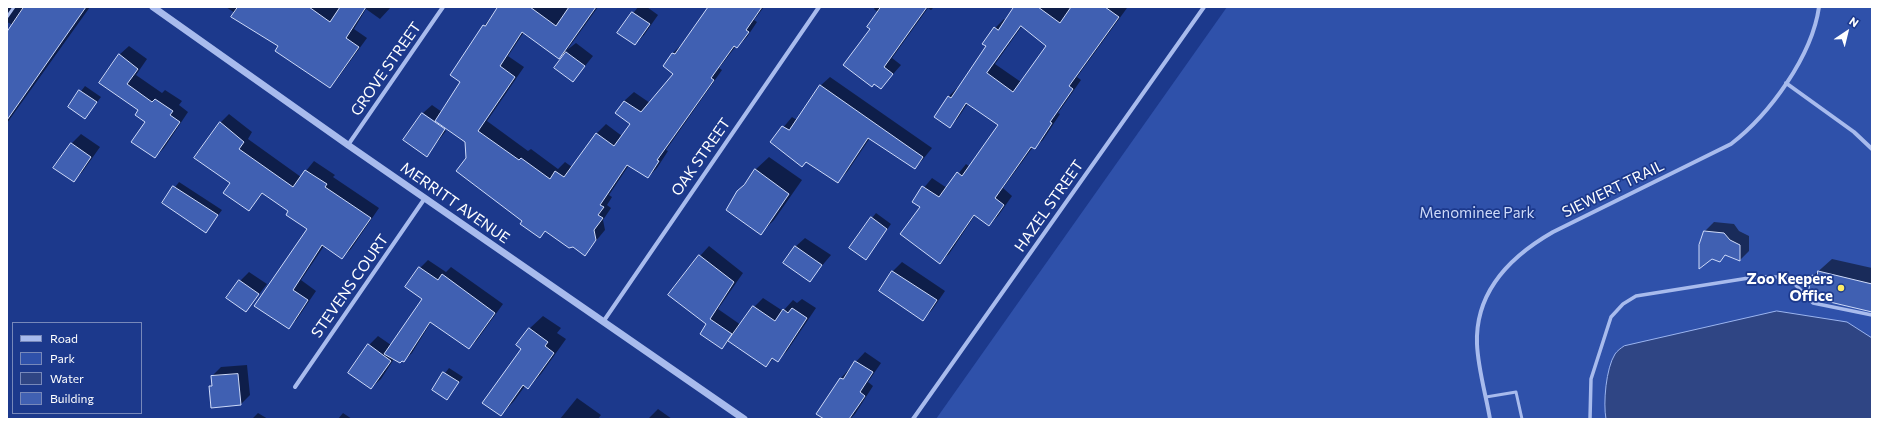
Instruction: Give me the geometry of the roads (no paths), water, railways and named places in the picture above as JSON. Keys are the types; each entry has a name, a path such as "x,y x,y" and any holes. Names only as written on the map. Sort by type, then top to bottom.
{"street":[{"name":"MERRITT AVENUE","path":"153,7 348,145 744,419"},
{"name":"GROVE STREET","path":"348,145 443,7"},
{"name":"OAK STREET","path":"603,322 819,7"},
{"name":"HAZEL STREET","path":"913,419 1204,7"},
{"name":"SIEWERT TRAIL","path":"1490,419 1477,346 1480,317 1486,297 1497,278 1511,262 1530,245 1553,232 1731,144 1745,133 1768,110 1786,83 1812,37 1819,7"},
{"path":"1786,83 1854,132 1872,149"},
{"name":"STEVENS COURT","path":"295,387 425,198"},
{"path":"1590,419 1591,379 1611,317 1623,304 1636,296 1755,277 1788,277 1813,303 1872,315"}],"lane":[{"path":"7,17 14,7"},
{"path":"1486,397 1516,392 1522,419"}],"water":[{"path":"1777,311 1847,322 1872,338 1872,419 1606,419 1605,395 1607,376 1615,354 1624,346"}],"place":[{"name":"Zoo Keepers Office","path":"1841,288"}],"park label":[{"name":"Menominee Park","path":"1477,213"}]}
